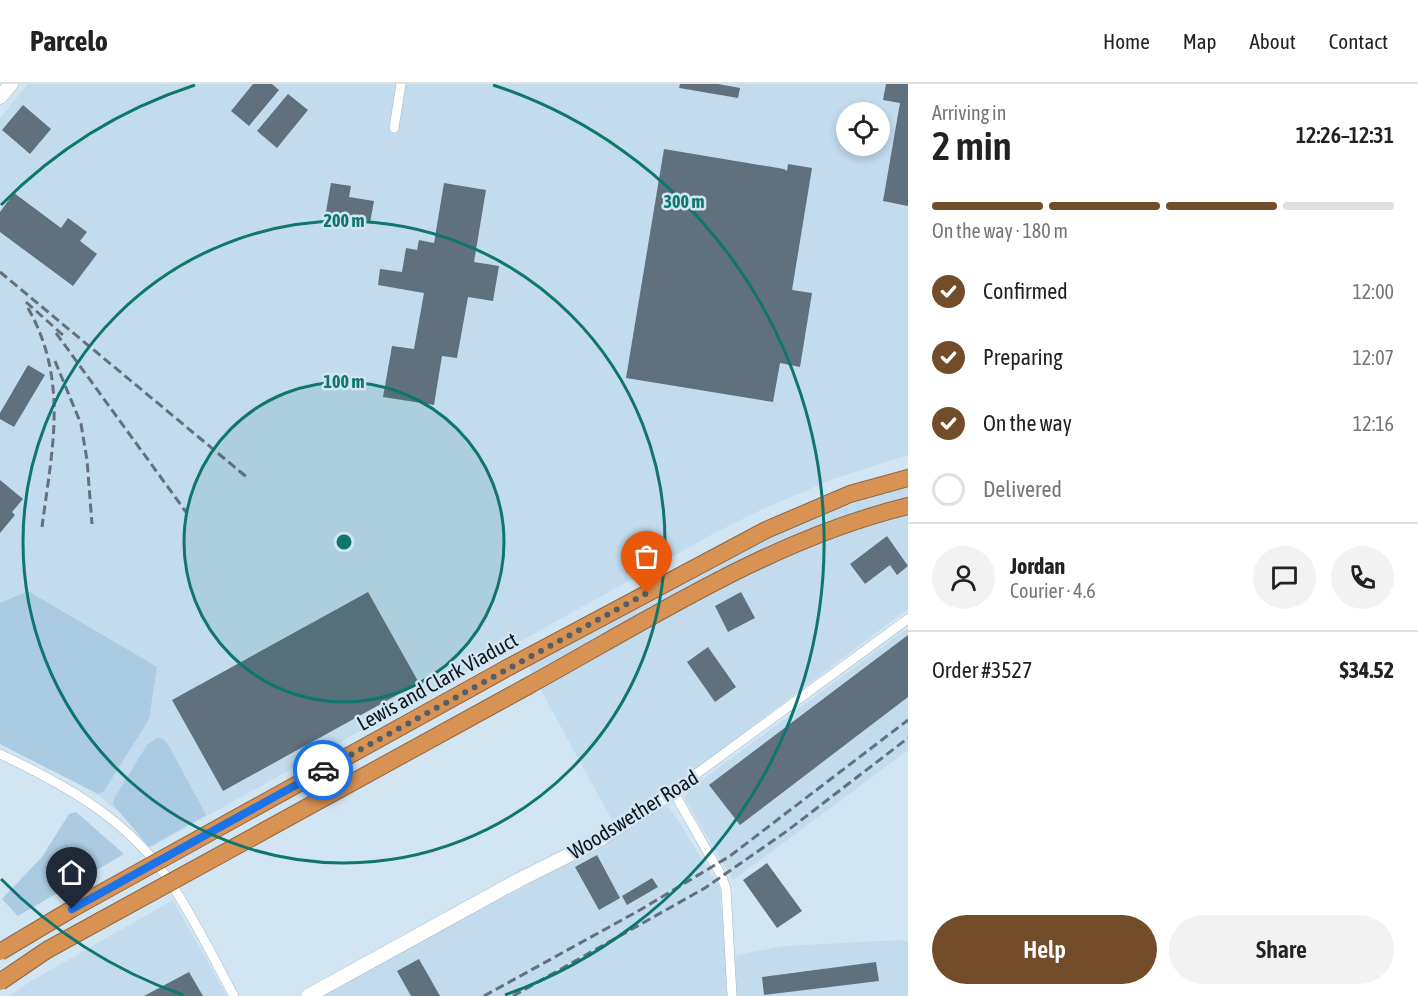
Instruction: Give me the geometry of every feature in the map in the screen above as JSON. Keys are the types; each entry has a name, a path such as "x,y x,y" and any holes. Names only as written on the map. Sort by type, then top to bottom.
{"highway":[{"name":"Lewis and Clark Viaduct","path":"0,952 82,903 507,668 766,530 850,494 908,478"},
{"path":"0,982 47,950 728,577 844,526 908,506"}],"street":[{"path":"0,97 11,84"},
{"path":"394,128 401,84"},
{"name":"Woodswether Road","path":"308,996 599,840 673,791 908,619"},
{"path":"0,754 56,780 92,803 147,853 161,870 234,996"},
{"path":"673,791 722,877 726,889 732,996"}],"shaded area":[{"path":"28,84 908,84 908,455 833,479 763,509 709,536 150,848 121,814 93,791 0,744 0,118"},
{"path":"908,485 908,609 702,764 650,799 612,820 526,663 787,526"},
{"path":"28,591 157,667 149,719 104,791 98,794 0,744 0,603"},
{"path":"908,628 908,750 733,880 685,799 687,791"},
{"path":"157,738 163,739 169,746 206,815 149,847 113,804 147,745"},
{"path":"662,806 670,808 720,888 726,957 785,946 901,940 908,942 908,996 321,996 603,844"},
{"path":"76,812 124,854 18,916 2,899 42,857 69,814"},
{"path":"173,900 227,996 10,996 28,983"}],"building":[{"path":"253,84 272,84 279,90 249,126 231,111"},
{"path":"680,84 718,84 740,88 738,98 679,88"},
{"path":"886,84 908,84 908,206 883,201 900,103 883,100"},
{"path":"288,94 308,110 277,148 257,131"},
{"path":"23,105 51,129 30,154 2,130"},
{"path":"664,149 787,171 788,164 812,168 792,290 812,293 800,367 780,363 773,402 626,378"},
{"path":"331,183 351,186 349,197 374,201 370,223 362,222 361,229 324,223"},
{"path":"444,183 486,190 474,262 499,266 493,301 468,297 457,358 442,356 434,405 383,397 392,346 414,349 424,293 378,285 380,269 402,272 406,248 417,250 419,240 434,243"},
{"path":"14,193 61,228 68,218 87,232 80,241 97,254 73,286 0,232 0,212"},
{"path":"28,365 45,375 14,427 0,419 0,413"},
{"path":"0,480 23,499 12,512 15,515 0,533"},
{"path":"887,536 908,566 897,575 890,565 865,584 850,564"},
{"path":"368,592 419,683 223,791 172,700"},
{"path":"741,592 755,618 728,632 715,606"},
{"path":"908,635 908,697 740,825 709,785"},
{"path":"708,647 736,687 715,702 687,662"},
{"path":"597,855 620,898 599,910 575,867"},
{"path":"767,863 802,911 777,928 743,880"},
{"path":"652,878 658,887 627,905 622,896"},
{"path":"419,959 440,996 411,996 397,971"},
{"path":"876,962 879,981 764,995 762,977"},
{"path":"189,972 203,996 144,996"}],"railway":[{"path":"0,272 249,479"},
{"path":"26,302 64,336"},
{"path":"28,308 41,335 49,362 53,389 53,443 42,527"},
{"path":"56,333 186,512"},
{"path":"55,361 81,424 87,460 92,524"},
{"path":"484,996 640,910 730,856 908,720"},
{"path":"513,996 705,888 787,831 908,738"}],"way so far":[{"path":"323,770 647,593"}],"route":[{"path":"72,909 323,770"}]}
